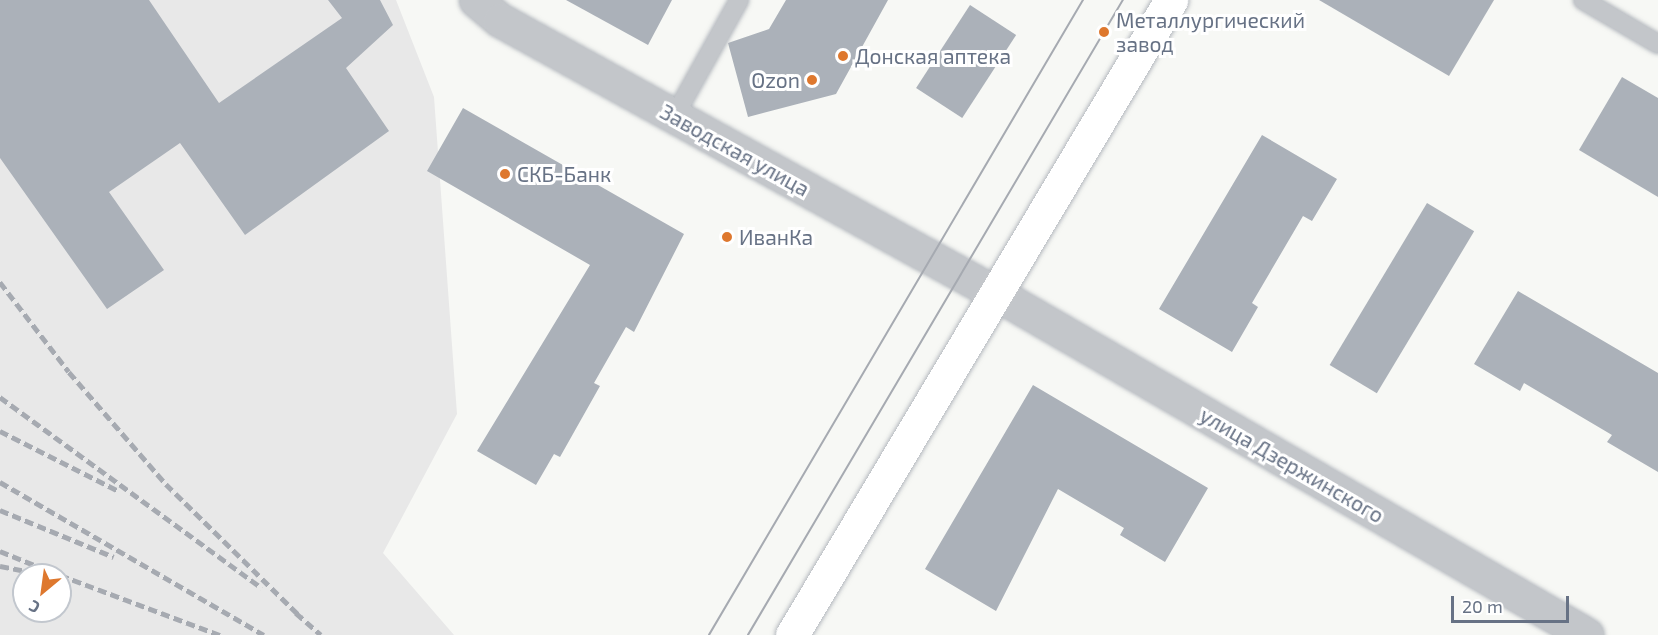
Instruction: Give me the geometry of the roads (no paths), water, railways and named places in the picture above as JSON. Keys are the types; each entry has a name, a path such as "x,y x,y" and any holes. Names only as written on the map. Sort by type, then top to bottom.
{"main road":[{"path":"792,635 1171,0"}],"street":[{"name":"Заводская улица","path":"476,0 500,20 997,294"},
{"name":"улица Дзержинского","path":"997,294 1587,635"}],"lane":[{"path":"674,117 739,0"},
{"path":"1583,0 1658,44"}],"tram line":[{"path":"709,635 1083,0"},
{"path":"748,635 1123,0"}],"railway":[{"path":"0,282 69,372 166,484 301,617"},
{"path":"0,397 262,588"},
{"path":"0,431 119,491"},
{"path":"0,482 264,635"},
{"path":"0,510 114,557"},
{"path":"0,551 30,563"},
{"path":"0,566 12,568"},
{"path":"72,580 220,635"},
{"path":"296,613 321,635"}],"place":[{"name":"Металлургический завод","path":"1104,32"},
{"name":"Донская аптека","path":"843,56"},
{"name":"Ozon","path":"812,80"},
{"name":"СКБ-Банк","path":"505,174"},
{"name":"ИванКа","path":"727,237"}]}
